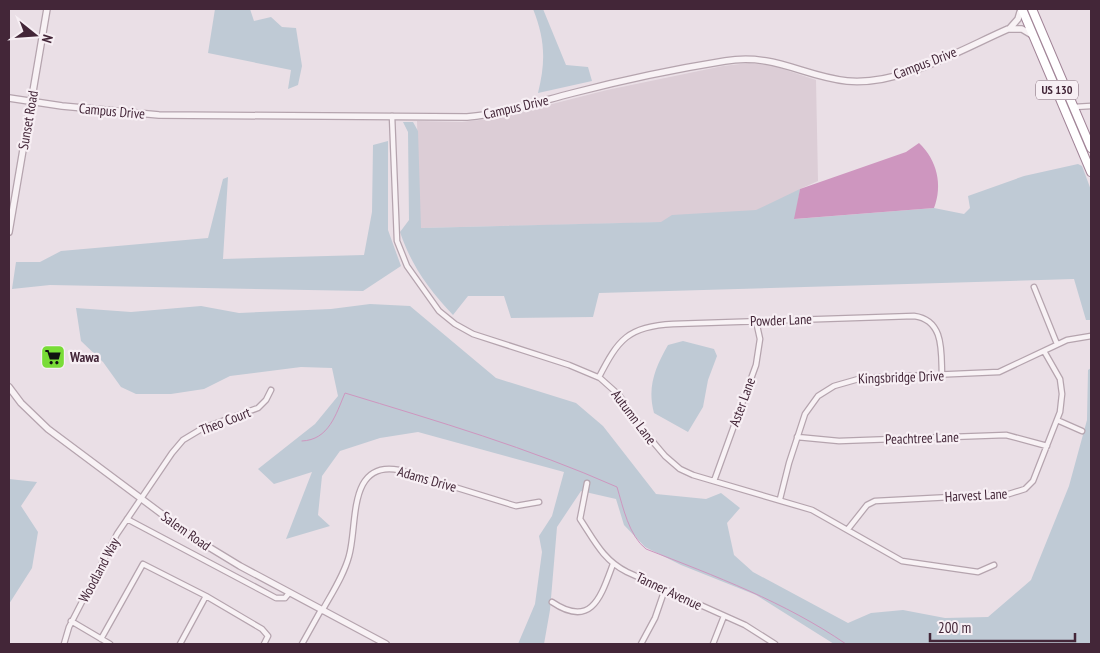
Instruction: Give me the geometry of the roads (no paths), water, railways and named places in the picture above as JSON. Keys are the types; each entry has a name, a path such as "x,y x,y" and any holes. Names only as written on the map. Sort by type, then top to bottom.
{"highway":[{"name":"US 130","path":"1022,9 1091,172"},
{"name":"US 130","path":"1032,9 1091,148"}],"street":[{"name":"Sunset Road","path":"9,232 47,9"},
{"path":"1008,29 1018,19 1022,9"},
{"name":"Campus Drive","path":"9,98 85,109 159,115 488,115 602,86 743,59 786,64 836,79 880,79 910,71 1008,29"},
{"path":"1008,29 1022,29 1034,36"},
{"path":"1074,107 1091,106"},
{"name":"Autumn Lane","path":"392,116 397,241 407,266 434,306 449,320 467,331 599,377 619,394 643,430 670,461 686,472 714,482 780,499 819,513 890,556 908,563 978,572 994,565"},
{"path":"1034,287 1057,344"},
{"name":"Powder Lane","path":"599,377 617,345 625,337 641,328 673,324 920,317 928,321 938,331 941,344 942,376"},
{"name":"Aster Lane","path":"714,482 756,365 760,339 756,321"},
{"name":"Kingsbridge Drive","path":"780,499 797,437 809,406 825,391 839,383 862,378 942,376 999,372 1057,344 1073,338 1091,336"},
{"name":"Harvest Lane","path":"848,530 867,505 875,501 1003,495 1020,492 1033,481 1061,405 1061,387 1053,364 1044,351"},
{"name":"Salem Road","path":"9,387 42,424 203,544 386,644"},
{"name":"Theo Court","path":"142,499 158,472 183,440 203,428 258,408 266,400 271,390"},
{"path":"1057,420 1082,431"},
{"name":"Peachtree Lane","path":"797,437 845,441 1006,435 1047,446"},
{"name":"Adams Drive","path":"302,644 349,558 356,503 361,487 368,478 377,472 388,469 399,470 516,506 539,502"},
{"name":"Tanner Avenue","path":"586,483 580,519 600,550 613,564 759,633 775,644"},
{"name":"Woodland Way","path":"64,644 71,621 127,518 142,499"},
{"path":"127,518 276,598 285,598 290,593"},
{"path":"101,639 143,564 206,596 262,629 268,636 264,644"},
{"path":"552,602 568,612 577,613 586,610 600,597 613,564"},
{"path":"641,644 655,618 665,589"},
{"path":"180,644 206,596"},
{"path":"713,644 724,616"},
{"path":"71,621 110,644"}],"waterway":[{"path":"302,441 311,440 325,431 335,417 345,393 482,436 550,460 617,487 631,529 635,537 646,549 749,591 799,615 846,644"}],"place":[{"name":"Wawa","path":"53,357"}]}
